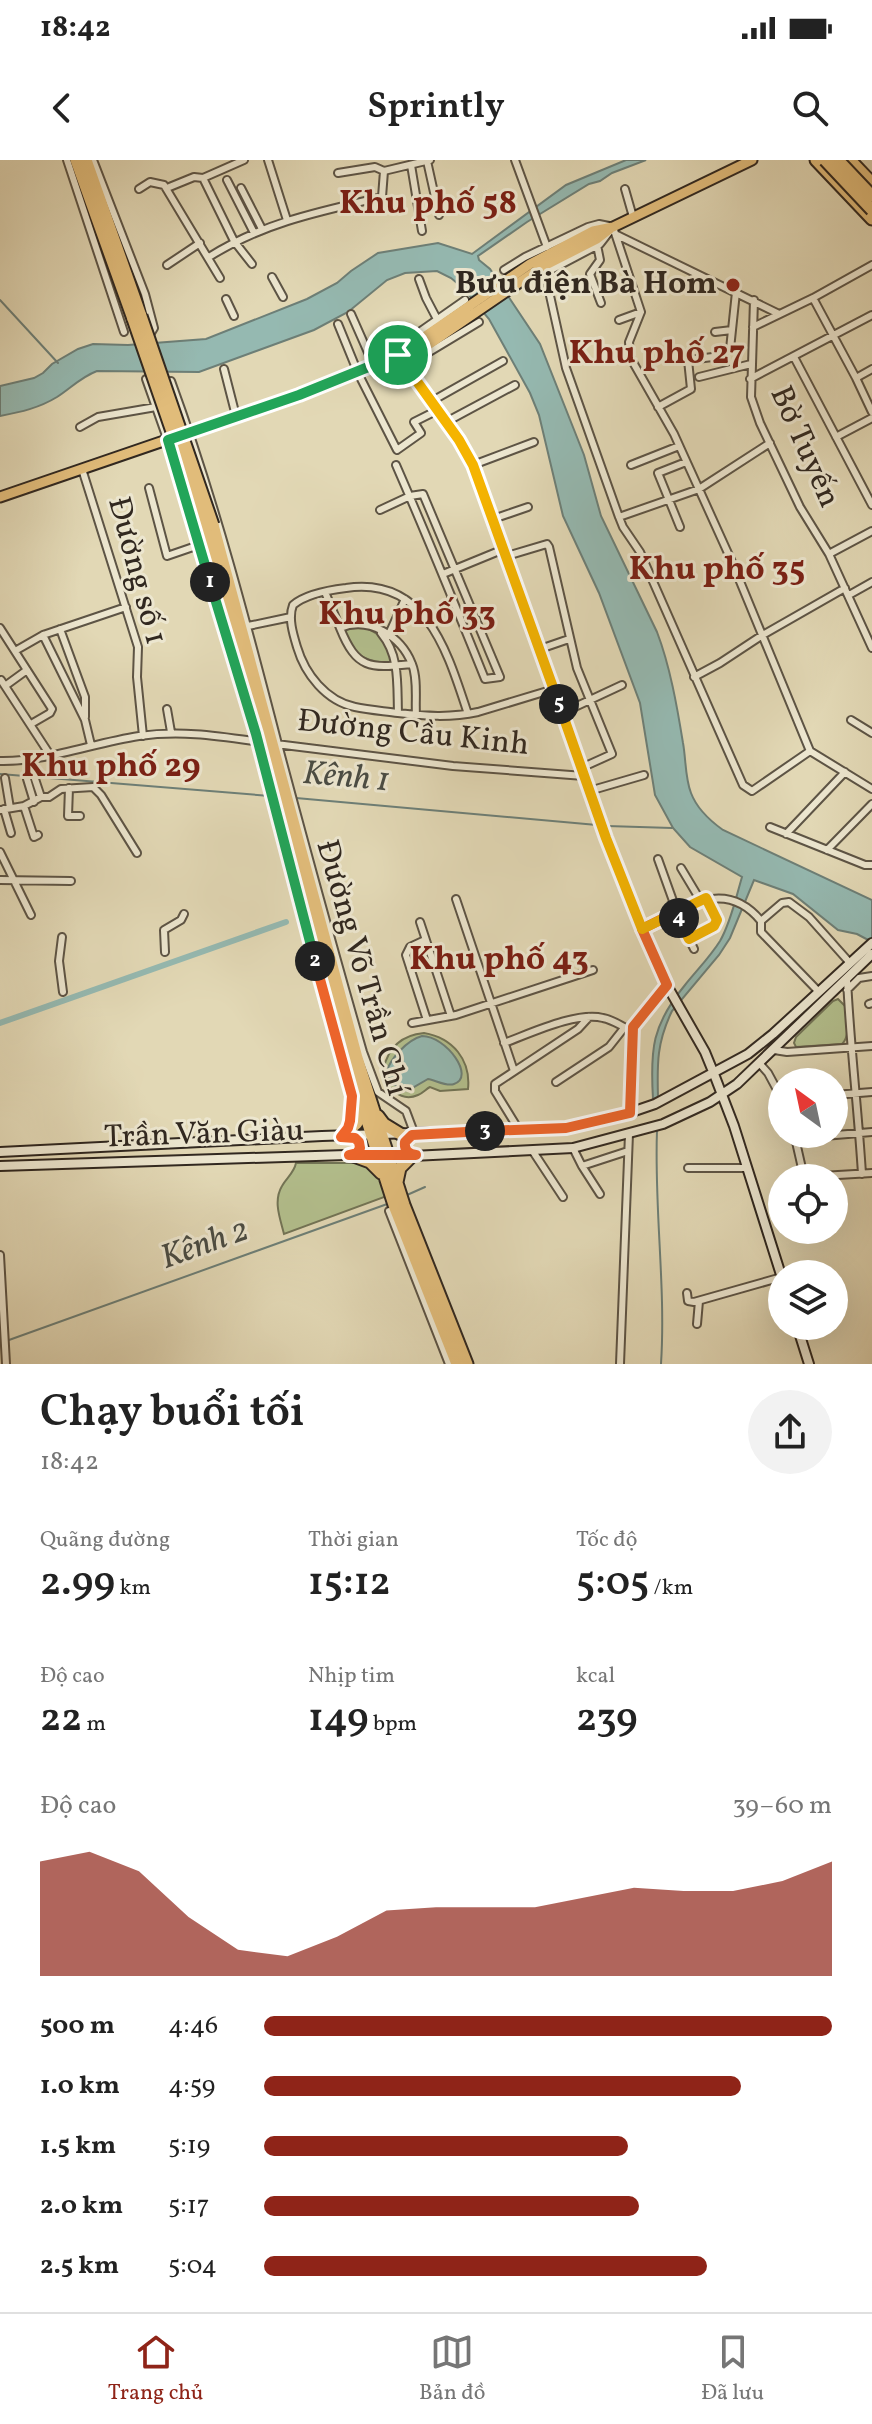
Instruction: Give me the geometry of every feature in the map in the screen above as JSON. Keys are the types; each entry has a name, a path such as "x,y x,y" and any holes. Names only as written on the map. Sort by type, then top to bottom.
{"highway":[{"path":"76,160 137,318"},
{"path":"86,160 209,526 286,812"},
{"path":"816,160 871,210"},
{"path":"825,160 871,210"},
{"path":"835,160 871,210"},
{"path":"835,160 872,196"},
{"path":"834,179 838,168 850,161 872,185"},
{"name":"Đường Võ Trần Chí","path":"286,812 360,1055 366,1105"},
{"name":"Đường Võ Trần Chí","path":"286,812 382,1155 467,1364"},
{"path":"345,1137 366,1105 384,1124 402,1135"},
{"path":"350,1155 365,1159 378,1168 398,1197"},
{"path":"398,1197 400,1168 414,1155"},
{"name":"Đường Võ Trần Chí","path":"398,1197 430,1304 457,1364"}],"main road":[{"path":"0,497 190,433 411,351 542,267 615,231 633,217 752,160"},
{"path":"398,355 473,465 606,838 667,985 714,1074 776,1260"},
{"name":"Trần Văn Giàu","path":"0,1152 566,1128 655,1104 748,1054 871,948"},
{"name":"Trần Văn Giàu","path":"0,1166 573,1148 629,1134 663,1124 722,1095 760,1064 847,979 871,948"},
{"path":"414,1155 407,1151 405,1145 409,1137 415,1135"},
{"path":"345,1137 357,1140 360,1148 350,1155"},
{"path":"801,1340 809,1364"}],"street":[{"path":"67,160 124,332"},
{"path":"93,160 145,294 154,328 151,333"},
{"path":"167,188 194,177 203,178 244,160"},
{"path":"268,160 287,220"},
{"path":"384,171 397,164 411,165 429,160 439,215"},
{"path":"515,160 547,247"},
{"path":"411,165 422,231"},
{"path":"338,173 375,167 384,171"},
{"path":"209,257 234,241 287,220 382,197 384,171"},
{"path":"203,178 234,241 252,264"},
{"path":"227,180 254,233"},
{"path":"139,189 150,182 167,188 220,278"},
{"path":"241,188 262,229"},
{"path":"625,189 633,217"},
{"path":"504,270 599,224 779,314"},
{"path":"615,231 641,312 629,342 630,357 699,489 810,751 872,789"},
{"path":"601,303 590,274 600,260 596,239 545,273 566,368 619,517 640,552 743,785 752,791 810,751"},
{"path":"167,265 200,243"},
{"path":"753,327 872,265"},
{"path":"272,277 283,297"},
{"path":"419,279 424,295 441,318"},
{"path":"658,407 691,389 688,360 721,356 721,352 730,349 736,292"},
{"path":"813,298 872,415 836,437"},
{"path":"226,299 234,316"},
{"path":"465,300 405,342 398,355 410,360 421,357 479,322"},
{"name":"Bờ Tuyến","path":"754,300 751,397 800,507 868,628 872,648"},
{"path":"439,306 441,318"},
{"path":"619,320 641,312"},
{"path":"351,314 374,366"},
{"path":"750,379 872,315"},
{"path":"338,324 358,373 397,450 421,433 414,422 438,410"},
{"path":"715,332 732,330"},
{"path":"794,357 872,505"},
{"path":"432,401 503,361"},
{"path":"699,377 751,364"},
{"path":"224,369 236,416"},
{"path":"856,378 872,369"},
{"path":"146,379 168,440 199,545 268,743"},
{"path":"171,381 208,487 248,626 268,743"},
{"path":"446,422 515,385"},
{"path":"80,427 98,417 156,407"},
{"path":"473,465 534,442"},
{"path":"619,517 699,489 770,443"},
{"path":"631,465 679,446"},
{"path":"680,527 658,473 686,462"},
{"path":"380,510 410,496 423,494 500,677 485,679 443,574 410,496 396,465"},
{"name":"Đường số 1","path":"82,469 138,647 137,677 143,736"},
{"path":"149,488 167,556 199,545"},
{"path":"493,519 528,507"},
{"path":"829,554 872,531"},
{"path":"429,541 442,537"},
{"path":"443,574 506,553 547,544 577,668 612,754 582,772"},
{"path":"694,677 761,636 872,582"},
{"path":"468,714 446,652 433,626 405,599 386,591 356,587 297,601 291,610 300,655 309,675 334,697 351,706 448,716 468,714 554,689"},
{"path":"325,592 355,657 378,666 412,664"},
{"path":"389,634 405,599"},
{"path":"15,651 43,635 126,607"},
{"path":"462,621 475,616"},
{"path":"248,626 291,617"},
{"path":"340,628 357,624 375,628 389,634 404,649 412,664 416,715"},
{"path":"0,628 52,709 31,724"},
{"path":"375,628 383,635 397,665 398,713"},
{"path":"60,629 85,697 85,720"},
{"path":"43,635 85,720 91,745"},
{"path":"540,649 569,639"},
{"path":"0,646 8,641"},
{"path":"476,656 490,651"},
{"path":"27,670 3,683 50,755"},
{"path":"562,713 622,685"},
{"path":"167,709 171,732"},
{"path":"851,720 872,733"},
{"name":"Đường Cầu Kinh","path":"0,761 50,755 143,736 191,732 453,766 582,772"},
{"path":"786,834 845,772"},
{"path":"589,791 644,775"},
{"path":"5,778 4,809 11,833"},
{"path":"34,802 31,779 41,797"},
{"path":"4,809 24,806 61,789 93,787 137,853"},
{"path":"69,788 68,816 80,816"},
{"path":"69,798 81,798"},
{"path":"827,850 872,804"},
{"path":"24,806 34,837 38,835"},
{"path":"286,812 352,1096 345,1137"},
{"path":"770,827 865,865 872,865"},
{"path":"0,852 31,915"},
{"path":"658,859 694,949"},
{"path":"681,868 699,898 725,897 751,908 761,921 761,932 819,992"},
{"path":"0,880 71,881"},
{"path":"642,929 705,898"},
{"path":"689,939 714,926 717,920 705,898"},
{"path":"456,899 514,1071"},
{"path":"761,921 782,903 789,902 809,917 850,963"},
{"path":"165,952 164,930 181,920 184,914"},
{"path":"420,922 451,1016"},
{"path":"62,937 59,961 63,992"},
{"path":"424,1020 406,955 407,949 425,940"},
{"path":"412,1023 451,1016 593,970"},
{"path":"847,990 859,978 872,976"},
{"path":"847,979 862,1174"},
{"path":"630,1113 633,1031 637,1021 667,985"},
{"path":"504,1043 589,1017 606,1018 633,1031"},
{"path":"519,1130 494,1088 498,1081 578,1029 589,1017"},
{"path":"556,1082 612,1045 624,1028"},
{"path":"774,1050 787,1052 872,1046"},
{"path":"360,1055 378,1092 403,1106 415,1135"},
{"path":"760,1064 768,1073"},
{"path":"848,1094 872,1092"},
{"path":"801,1164 798,1140 872,1132"},
{"path":"620,1364 629,1134"},
{"path":"573,1148 600,1194"},
{"path":"532,1150 563,1197"},
{"path":"582,1166 628,1151"},
{"path":"688,1168 746,1168"},
{"path":"848,1175 872,1173"},
{"path":"398,1197 473,1364"},
{"path":"0,1255 6,1364"},
{"path":"687,1293 689,1302 699,1301 768,1282"},
{"path":"697,1324 699,1301"},
{"path":"430,1304 449,1364"}],"green space":[{"path":"359,626 378,635 396,663 377,662 357,653 345,630"},
{"path":"838,999 845,1006 845,1041 842,1044 796,1047 796,1037"},
{"path":"424,1033 444,1040 458,1052 466,1069 468,1089 440,1091 430,1087 420,1094 405,1097 390,1087 383,1070 388,1055 402,1040"},
{"path":"296,1163 367,1165 381,1181 387,1196 284,1234 278,1210 279,1192"}],"water":[{"path":"626,160 646,160 589,184 527,222 478,256 479,260 490,269 540,344 584,455 601,516 657,632 676,701 688,781 697,804 723,830 872,900 872,942 857,934 838,930 793,894 754,880 730,938 672,1011 659,1053 658,1097 653,1099 653,1052 660,1025 674,999 720,941 742,877 690,847 673,828 655,795 640,703 599,593 563,516 539,415 489,319 463,288 437,271 405,273 387,280 348,312 314,330 199,372 97,371 43,404 0,416 0,386 34,378 78,349 93,344 128,345 206,339 307,299 337,283 378,253 438,243 472,254 566,185"},
{"path":"422,1036 440,1043 455,1057 462,1074 460,1080 448,1085 428,1079 407,1091 392,1084 386,1073 391,1062 405,1046"}],"waterway":[{"path":"0,300 58,363"},
{"name":"Kênh 1","path":"0,774 270,796"},
{"name":"Kênh 1","path":"296,798 597,825"},
{"name":"Kênh 1","path":"607,826 672,828"},
{"name":"Kênh 1","path":"0,1023 286,922"},
{"path":"657,1131 661,1364"},
{"name":"Kênh 2","path":"407,1195 425,1187"},
{"name":"Kênh 2","path":"9,1340 390,1203"}],"place":[{"name":"Bưu điện Bà Hom","path":"733,285"}],"district":[{"name":"Khu phố 58","path":"428,204"},
{"name":"Khu phố 27","path":"657,354"},
{"name":"Khu phố 35","path":"717,570"},
{"name":"Khu phố 33","path":"407,615"},
{"name":"Khu phố 29","path":"111,767"},
{"name":"Khu phố 43","path":"499,960"}],"route":[{"path":"398,355 299,395 168,440 256,734 349,1084 352,1096 350,1121 341,1137 355,1138 360,1148 357,1153 349,1155 377,1154 416,1155 407,1151 405,1145 409,1137 415,1135 566,1128 630,1113 633,1027 667,985 642,929 676,912 689,939 714,926 717,920 706,898 676,912 642,929 606,838 473,465 459,440 398,355"}]}
